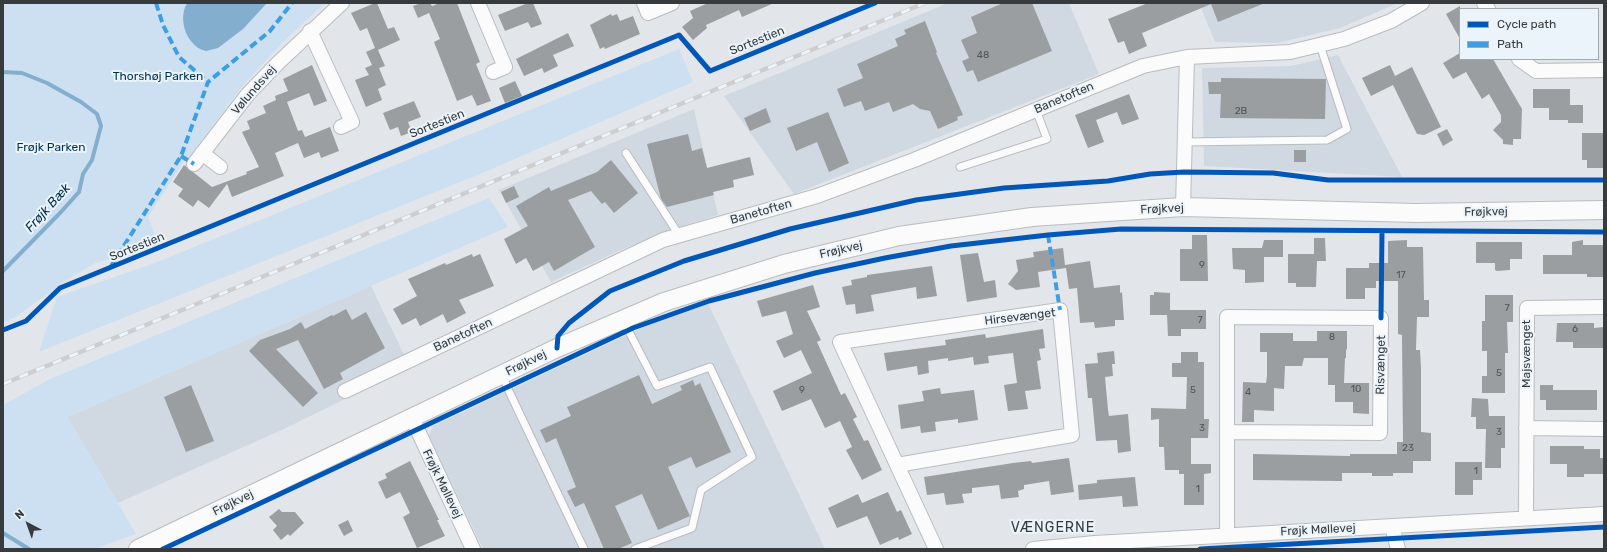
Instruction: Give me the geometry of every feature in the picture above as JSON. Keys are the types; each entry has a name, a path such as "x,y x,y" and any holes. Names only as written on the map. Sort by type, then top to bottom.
{"street":[{"name":"Vølundsvej","path":"220,167 198,158 248,94 310,31 342,3"},
{"path":"478,3 505,67 493,72"},
{"path":"644,3 648,13 672,3"},
{"name":"Banetoften","path":"346,391 655,243 817,196 914,160 1143,66 1187,57 1290,52 1344,39 1391,21 1415,5"},
{"path":"310,31 352,122 341,127"},
{"path":"1183,207 1187,57"},
{"path":"1520,60 1536,71 1604,70"},
{"name":"Frøjkvej","path":"138,549 557,348 664,302 784,264 899,236 1032,217 1183,207 1417,213 1604,210"},
{"name":"Majsvænget","path":"1526,518 1527,308 1604,307"},
{"name":"Hirsevænget","path":"897,465 1072,435 1060,310 840,342 897,465 936,549"},
{"name":"Risvænget","path":"1227,432 1380,433 1381,318 1227,317 1227,432 1227,535"},
{"name":"Frøjk Møllevej","path":"412,418 473,549"},
{"path":"1526,428 1604,429"},
{"name":"Frøjk Møllevej","path":"1033,549 1096,546 1227,535 1604,514"},
{"path":"1392,526 1398,549"}],"lane":[{"path":"1184,142 1327,140 1347,129 1320,45"},
{"path":"960,167 1047,140 1036,110"},
{"path":"626,153 679,235"},
{"path":"623,320 657,386 710,367 752,457 701,490 692,528 636,549"},
{"path":"503,374 507,387 584,549"}],"shaded area":[{"path":"948,3 1069,3 1099,74 794,194 724,96"},
{"path":"1199,3 1398,3 1340,28 1277,43 1215,42"},
{"path":"1338,55 1402,177 1204,166 1202,68 1291,66"},
{"path":"694,109 718,215 670,230 621,250 551,282 499,190"},
{"path":"371,286 410,367 286,428 118,503 67,417"},
{"path":"707,301 825,549 483,549 429,436 433,426 639,329"}],"green space":[{"name":"Thorshøj Parken","path":"3,3 325,3 283,42 240,89 193,152 184,161 148,217 159,245 95,263 65,281 17,316 8,321 3,321"},
{"path":"679,49 693,82 480,174 39,352 57,297 160,261"},
{"path":"489,198 508,227 67,417 136,534 94,549 3,549 3,405 50,379"}],"water":[{"path":"187,3 267,3 243,29 218,48 206,51 197,47 186,32 183,14"}],"building":[{"path":"377,3 388,29 394,27 400,40 378,50 385,66 379,68 386,85 378,89 382,100 366,107 355,80 369,75 365,68 372,65 366,52 375,48 367,28 360,31 351,13"},
{"path":"421,3 430,3 432,6 440,3 457,3 480,62 476,64 491,101 477,106 472,95 457,101 434,42 440,39 429,13 418,18 413,6"},
{"path":"528,3 533,3 542,24 531,28 528,22 505,31 498,15"},
{"path":"708,3 774,3 742,17 739,10 706,25 707,28 693,40 682,27 693,18 690,11"},
{"path":"1003,3 1032,3 1052,51 978,82 973,70 967,72 962,61 969,58 961,40 977,33 971,17"},
{"path":"1148,3 1265,3 1218,22 1211,4 1142,33 1147,46 1129,54 1124,41 1118,43 1108,19"},
{"path":"1460,6 1459,37 1446,14"},
{"path":"611,14 612,16 617,14 620,21 633,16 640,34 605,49 604,47 600,49 590,25"},
{"path":"925,21 937,52 936,53 963,115 957,117 958,120 938,129 930,111 920,109 913,104 893,112 889,102 865,111 861,101 844,107 837,89 863,78 857,64 898,46 895,39 906,34 904,30"},
{"path":"568,33 574,46 553,55 558,66 544,73 542,68 524,76 516,59"},
{"path":"1459,54 1459,60 1494,60 1522,109 1521,139 1513,139 1513,145 1503,144 1503,140 1493,130 1501,122 1501,115 1489,94 1482,99 1466,72 1453,79 1443,63"},
{"path":"312,65 327,101 314,106 309,93 287,102 298,131 302,130 305,137 330,127 339,151 321,158 319,152 304,158 298,143 275,153 284,176 232,197 227,184 209,208 198,200 193,207 178,196 183,189 173,182 184,165 212,187 247,174 246,172 259,167 242,132 250,129 247,121 266,113 263,106 276,100 275,96 288,91 283,79"},
{"path":"1390,65 1395,76 1412,67 1441,127 1424,135 1417,134 1393,85 1371,96 1362,78"},
{"path":"1221,78 1326,79 1325,119 1220,118 1221,94 1209,94 1208,82 1221,82"},
{"path":"515,81 522,96 505,103 499,88"},
{"path":"1533,89 1570,89 1570,105 1583,105 1583,123 1568,123 1568,120 1549,120 1549,108 1533,108"},
{"path":"1129,94 1139,119 1122,125 1117,112 1096,120 1104,142 1088,148 1075,115"},
{"path":"414,101 421,117 408,122 412,132 401,136 398,127 390,130 383,113"},
{"path":"766,108 771,122 750,131 744,118"},
{"path":"828,112 849,163 829,172 817,142 796,151 787,128"},
{"path":"1447,129 1453,140 1443,146 1437,134"},
{"path":"1582,133 1604,133 1604,168 1587,168 1587,160 1582,160"},
{"path":"688,134 692,151 702,148 707,168 750,157 754,175 733,180 734,187 713,192 714,195 667,207 661,199 647,144"},
{"path":"1294,150 1306,150 1306,162 1294,162"},
{"path":"611,160 638,193 614,213 605,202 602,204 591,191 568,200 595,247 554,271 549,262 533,271 526,258 516,264 504,239 528,226 516,206 549,187 551,191 597,172"},
{"path":"514,186 519,197 506,203 501,192"},
{"path":"1192,235 1207,235 1208,281 1180,281 1180,249 1192,249"},
{"path":"1314,238 1325,238 1326,261 1317,261 1316,287 1296,287 1296,283 1288,283 1288,254 1314,254"},
{"path":"1264,240 1283,240 1283,257 1264,257 1264,282 1245,283 1245,270 1233,269 1232,248 1262,248"},
{"path":"1407,240 1407,247 1423,247 1424,300 1429,300 1429,317 1417,317 1416,350 1420,350 1421,432 1431,433 1431,461 1413,461 1413,473 1393,473 1393,476 1372,476 1372,473 1342,473 1342,481 1253,480 1253,454 1350,456 1350,454 1397,454 1397,442 1403,442 1402,335 1398,334 1398,281 1376,281 1376,288 1365,288 1365,299 1346,299 1346,268 1369,268 1369,263 1388,263 1388,241"},
{"path":"1583,240 1583,245 1604,245 1603,277 1587,277 1587,274 1543,274 1543,255 1572,255 1572,242"},
{"path":"1476,242 1522,242 1522,259 1510,259 1510,270 1497,271 1495,270 1495,263 1476,263"},
{"path":"1063,248 1065,265 1090,261 1094,288 1120,285 1124,320 1115,320 1115,326 1095,328 1094,322 1080,323 1077,288 1069,289 1066,268 1038,272 1040,287 1016,290 1008,284 1018,271 1016,260 1034,257 1033,252"},
{"path":"978,253 984,282 995,280 997,297 967,302 960,255"},
{"path":"472,254 473,257 480,254 494,286 459,300 466,313 447,323 443,314 420,326 416,318 402,325 393,309 417,296 408,279 445,263 446,265"},
{"path":"932,266 937,296 917,299 916,287 871,295 874,311 856,314 855,304 846,305 842,287 852,285 851,280 867,277 867,275"},
{"path":"813,285 820,307 807,311 821,340 817,342 841,395 845,393 857,417 853,419 864,441 868,440 882,470 862,480 846,450 852,447 840,421 825,428 811,399 782,411 773,391 812,373 801,350 784,358 776,341 793,334 786,311 762,317 757,301"},
{"path":"1154,292 1170,293 1170,310 1206,310 1206,329 1181,329 1181,336 1168,336 1167,315 1150,315 1150,295 1154,295"},
{"path":"1485,295 1513,295 1513,322 1507,322 1508,353 1505,353 1505,393 1482,393 1482,376 1487,376 1487,351 1482,351 1482,321 1485,321"},
{"path":"346,309 352,320 366,312 385,348 340,373 343,379 324,389 298,340 276,349 318,393 303,407 249,351 260,340 290,329 301,322 305,329"},
{"path":"1557,323 1594,323 1594,328 1604,327 1603,348 1573,348 1573,342 1556,342"},
{"path":"1043,329 1045,348 1039,349 1041,360 1037,361 1041,389 1025,391 1028,409 1008,411 1004,385 1017,383 1013,353 988,356 989,363 974,365 973,357 948,361 948,358 928,361 929,373 918,375 917,366 887,371 884,353 946,345 945,340 985,334 986,338"},
{"path":"1317,331 1347,331 1344,383 1369,383 1369,414 1353,413 1353,402 1335,402 1335,385 1328,385 1328,358 1304,358 1302,366 1285,366 1284,389 1274,388 1274,411 1254,410 1254,422 1242,422 1243,382 1266,383 1267,352 1260,352 1260,333 1293,333 1293,341 1317,341"},
{"path":"1114,351 1115,364 1112,364 1113,376 1105,377 1109,416 1128,414 1131,451 1118,453 1117,440 1096,441 1092,398 1088,398 1085,364 1098,363 1097,353"},
{"path":"1181,352 1198,352 1198,362 1204,362 1204,419 1209,419 1208,438 1191,438 1191,464 1211,464 1211,473 1204,474 1204,505 1184,505 1184,474 1179,474 1179,470 1165,470 1164,447 1159,447 1159,419 1151,420 1151,408 1186,409 1187,377 1172,377 1172,363 1181,363"},
{"path":"639,375 652,404 682,390 680,386 693,380 695,386 700,383 731,452 696,468 691,457 668,467 690,516 658,530 642,494 615,506 632,543 618,549 604,549 584,503 575,507 567,491 576,487 556,438 546,443 540,430 571,416 567,407"},
{"path":"191,385 214,441 186,452 164,397"},
{"path":"1540,385 1553,385 1553,390 1597,390 1597,410 1546,410 1546,400 1540,400"},
{"path":"940,388 941,394 974,390 978,420 958,423 958,419 935,422 936,431 921,433 920,426 901,429 898,405 924,401 922,391"},
{"path":"1472,398 1488,399 1489,416 1505,416 1505,448 1501,448 1501,468 1485,468 1486,429 1476,429 1476,417 1471,417"},
{"path":"1550,446 1584,446 1584,449 1600,449 1600,458 1604,458 1604,474 1584,474 1584,477 1567,477 1567,464 1550,464"},
{"path":"1069,458 1074,492 1051,495 1049,481 1024,485 1024,489 1018,491 1019,497 1001,499 999,485 972,488 972,493 962,494 964,503 946,505 944,493 927,495 924,477 1013,463 1031,461 1032,463"},
{"path":"410,461 439,520 437,520 445,536 417,548 403,517 410,513 400,492 386,499 378,482 387,478 385,474"},
{"path":"1455,462 1482,462 1482,480 1473,480 1473,495 1455,495"},
{"path":"1135,477 1138,506 1123,507 1122,496 1079,500 1078,485 1097,483 1097,480"},
{"path":"888,492 897,512 901,510 912,534 899,540 898,537 880,545 867,516 837,528 828,508 858,494 862,503"},
{"path":"279,509 282,512 295,512 304,523 290,536 288,534 281,540 273,530 277,526 269,517"},
{"path":"348,520 353,531 344,536 338,525"}],"waterway":[{"name":"Frøjk Bæk","path":"3,72 22,73 47,83 81,102 97,114 101,126 92,160 83,174 79,192 3,271"},
{"name":"Frøjk Bæk","path":"3,533 29,549"}],"railway":[{"path":"3,384 925,3"}],"marked path":[{"path":"156,3 163,25 179,57 208,82"},
{"path":"111,266 181,156 208,82 270,31 292,3"},
{"path":"181,156 194,164"},
{"path":"1048,235 1060,310"}],"cycle path":[{"name":"Sortestien","path":"3,330 26,321 60,288 679,35 710,71 875,3"},
{"path":"557,348 558,336 569,323 610,291 684,261 790,229 916,200 1004,188 1108,181 1150,174 1184,172 1273,173 1328,180 1604,180"},
{"path":"163,549 633,328 709,301 815,273 951,246 1048,235 1121,229 1604,232"},
{"path":"1381,318 1382,231"},
{"path":"1200,549 1604,527"}],"district":[{"name":"VÆNGERNE","path":"1053,528"}],"park label":[{"name":"Frøjk Parken","path":"51,148"}]}
